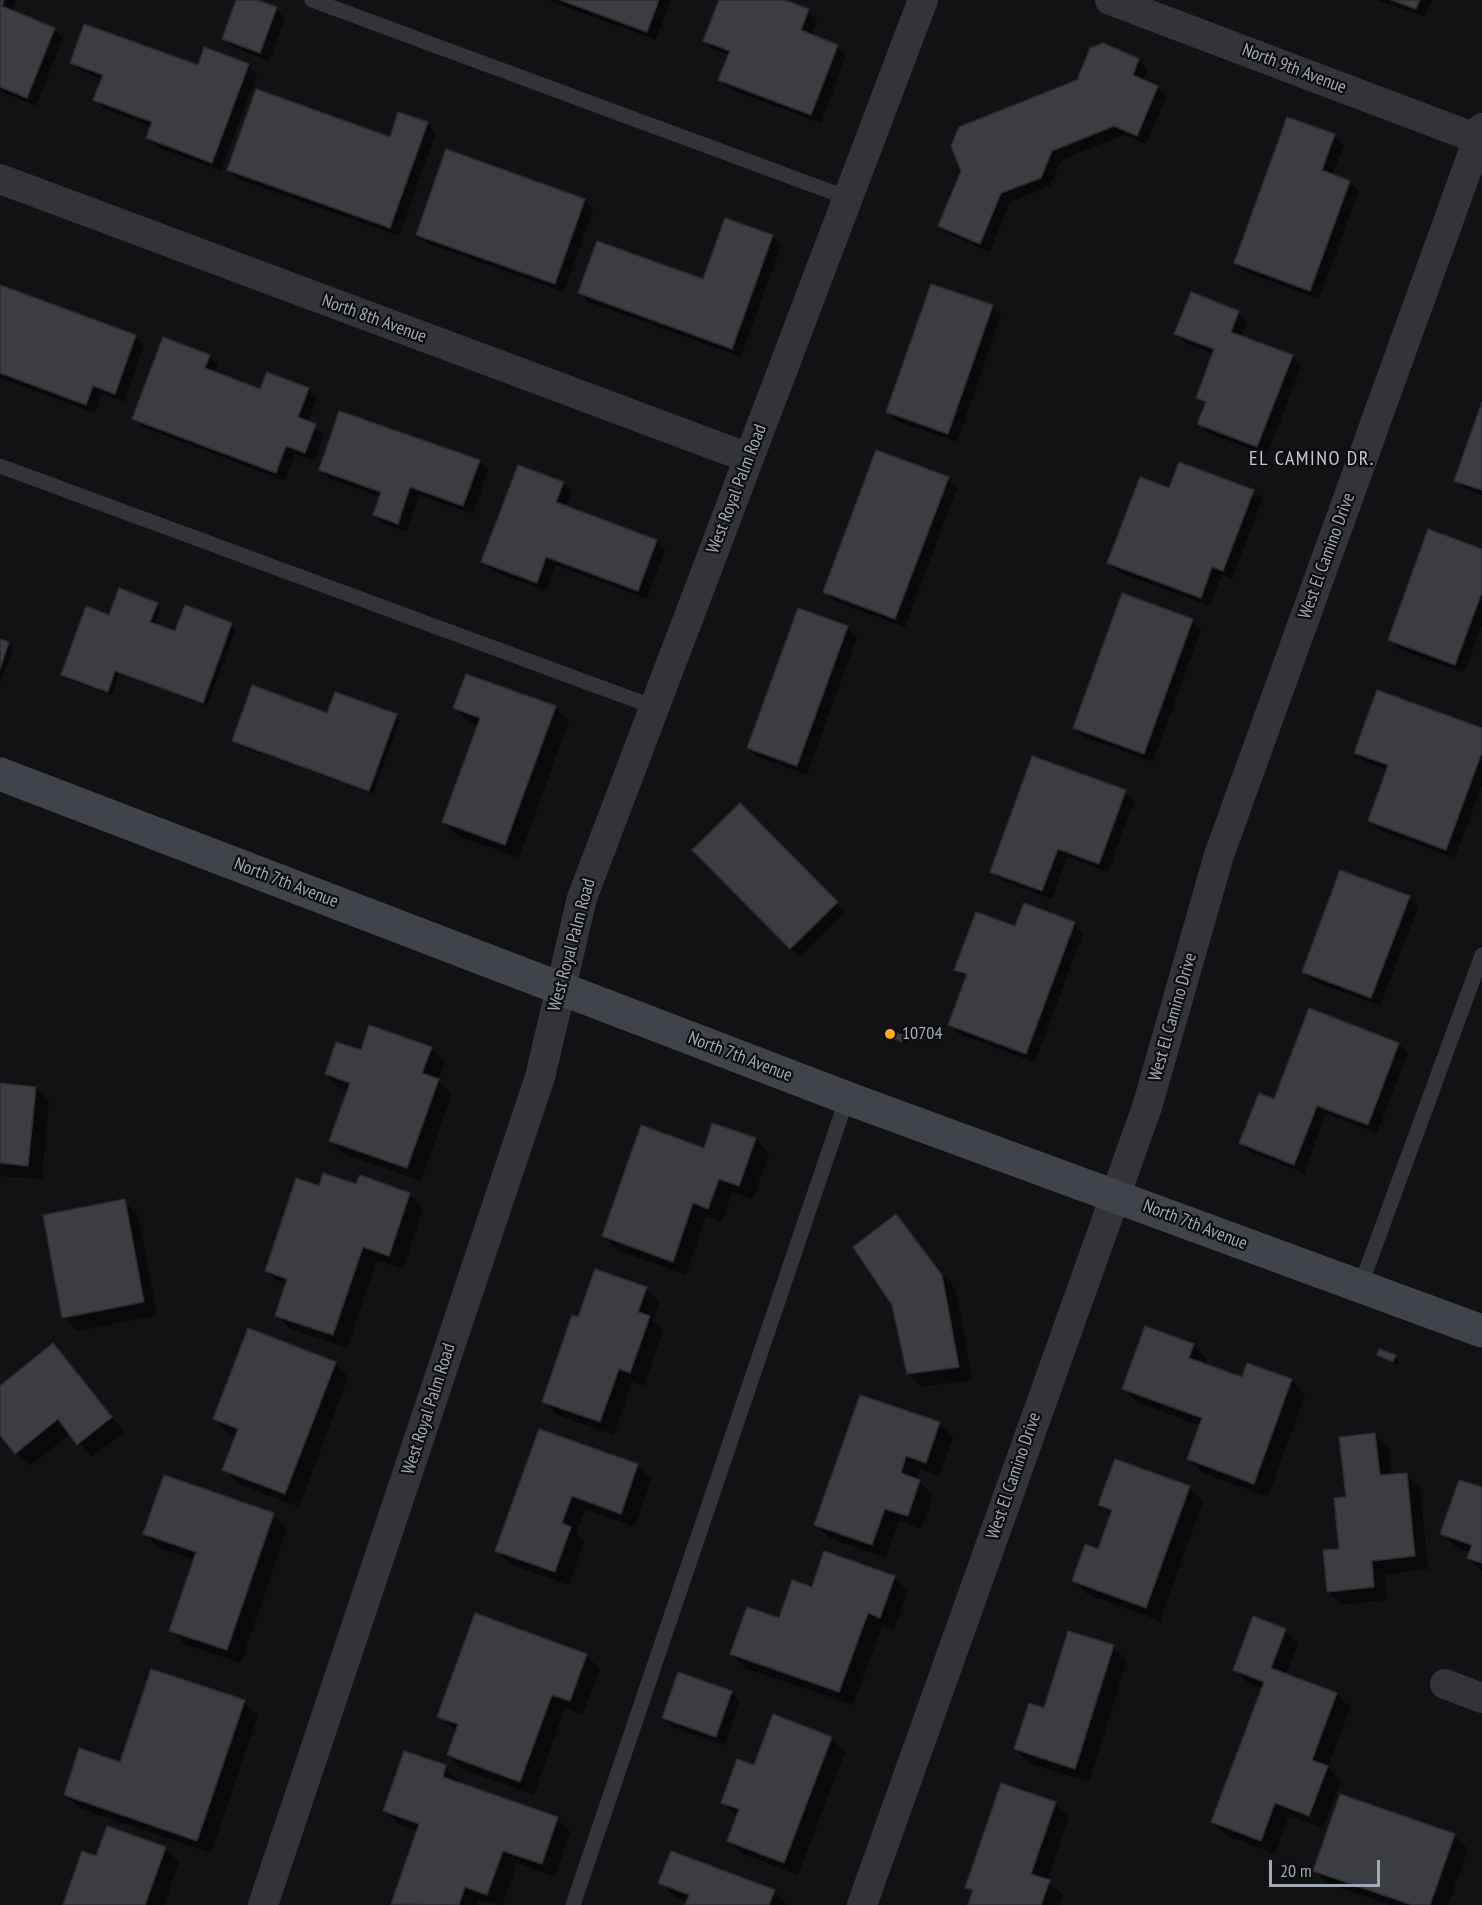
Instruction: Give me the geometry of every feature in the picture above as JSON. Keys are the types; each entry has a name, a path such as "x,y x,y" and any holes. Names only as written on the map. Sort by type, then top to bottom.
{"main road":[{"name":"North 7th Avenue","path":"0,774 847,1098 1482,1331"}],"street":[{"name":"West Royal Palm Road","path":"263,1905 540,1077 559,987 582,898 923,0"},
{"name":"North 9th Avenue","path":"1110,0 1480,134"},
{"name":"West El Camino Drive","path":"862,1905 1147,1107 1219,855 1480,134"},
{"name":"North 8th Avenue","path":"0,179 749,458"},
{"path":"1445,1684 1482,1698"}],"lane":[{"path":"312,0 848,198"},
{"path":"0,466 654,707"},
{"path":"1360,1287 1482,955"},
{"path":"573,1905 847,1098"}],"building":[{"path":"0,0 4,0 2,6 55,28 27,98 0,87"},
{"path":"236,0 257,0 277,7 260,53 222,39"},
{"path":"560,0 659,0 647,32"},
{"path":"719,0 784,0 809,9 801,30 838,45 811,115 718,80 730,51 703,41"},
{"path":"1391,0 1420,0 1416,9"},
{"path":"84,24 198,65 204,47 249,64 212,163 146,138 152,122 93,100 103,75 70,63"},
{"path":"1103,43 1139,59 1133,75 1158,86 1137,136 1114,126 1052,151 1041,178 1001,193 980,244 938,226 961,171 951,146 959,127 1077,80 1090,48"},
{"path":"256,89 390,137 398,112 428,122 390,228 227,170"},
{"path":"1287,117 1335,134 1322,170 1350,181 1310,291 1234,263"},
{"path":"446,149 585,199 555,284 416,235"},
{"path":"725,218 773,235 732,349 578,293 597,241 703,279"},
{"path":"931,284 993,305 948,434 886,412"},
{"path":"0,285 136,335 115,394 93,386 86,405 0,373"},
{"path":"1191,292 1239,311 1231,332 1293,355 1257,447 1197,424 1206,402 1196,398 1214,349 1174,334"},
{"path":"163,337 210,355 205,368 260,389 267,372 309,388 298,417 316,424 305,453 286,446 276,473 132,419"},
{"path":"1482,402 1482,490 1454,481"},
{"path":"339,411 480,460 463,506 410,487 398,524 373,515 381,492 319,470"},
{"path":"876,450 949,477 895,619 823,592"},
{"path":"1179,462 1254,490 1223,571 1212,567 1201,598 1107,563 1140,477 1169,488"},
{"path":"518,465 564,482 556,502 657,540 638,591 546,557 537,583 481,562"},
{"path":"1428,529 1482,549 1482,592 1455,665 1388,640"},
{"path":"119,588 158,603 150,622 175,631 185,605 232,623 203,703 115,671 108,692 61,675 86,606 109,615"},
{"path":"1122,593 1193,619 1144,754 1073,728"},
{"path":"798,608 848,626 797,766 747,748"},
{"path":"0,639 9,642 0,669"},
{"path":"466,674 556,706 505,845 442,822 480,718 453,708"},
{"path":"252,685 327,713 335,692 397,714 369,791 232,741"},
{"path":"1377,690 1482,728 1482,752 1446,850 1368,821 1388,765 1354,753"},
{"path":"1032,756 1126,790 1099,864 1058,849 1042,891 990,872"},
{"path":"740,803 838,902 790,949 692,850"},
{"path":"1340,870 1410,896 1371,998 1302,972"},
{"path":"1024,903 1075,922 1026,1054 948,1025 967,974 954,970 976,912 1015,926"},
{"path":"1309,1008 1399,1043 1368,1125 1317,1106 1294,1165 1239,1143 1259,1093 1274,1099"},
{"path":"369,1025 432,1047 422,1073 439,1079 407,1168 329,1141 350,1083 325,1074 336,1042 361,1050"},
{"path":"886,1029 905,1036 902,1042 884,1035"},
{"path":"0,1083 36,1087 28,1166 0,1163"},
{"path":"712,1123 756,1138 739,1186 719,1179 708,1209 693,1203 673,1262 602,1236 641,1125 704,1148"},
{"path":"323,1173 356,1184 360,1175 410,1193 389,1256 363,1247 333,1335 275,1316 287,1279 265,1271 296,1178 319,1186"},
{"path":"125,1199 144,1302 62,1318 43,1215"},
{"path":"896,1214 942,1275 959,1367 907,1374 892,1305 853,1247"},
{"path":"595,1269 647,1287 638,1312 650,1316 630,1373 619,1369 600,1422 542,1402 572,1315 578,1317"},
{"path":"1145,1326 1194,1344 1189,1358 1242,1377 1247,1363 1292,1379 1254,1484 1187,1459 1202,1418 1122,1389"},
{"path":"248,1328 336,1362 285,1494 222,1470 238,1429 213,1419"},
{"path":"53,1343 112,1417 77,1445 58,1419 15,1454 0,1435 0,1386"},
{"path":"1379,1349 1396,1355 1393,1362 1377,1355"},
{"path":"860,1395 940,1422 926,1463 906,1456 901,1473 920,1480 908,1516 885,1509 872,1545 814,1525"},
{"path":"539,1429 638,1464 621,1514 572,1496 562,1523 571,1527 555,1572 495,1551"},
{"path":"1375,1433 1380,1475 1407,1473 1415,1556 1372,1561 1374,1587 1327,1592 1323,1550 1339,1549 1334,1498 1346,1497 1339,1437"},
{"path":"1115,1459 1190,1486 1146,1608 1072,1581 1085,1544 1098,1549 1112,1510 1098,1505"},
{"path":"164,1475 274,1513 227,1650 169,1631 196,1552 143,1534"},
{"path":"1459,1480 1482,1487 1482,1563 1467,1558 1472,1545 1440,1534"},
{"path":"824,1551 895,1576 880,1618 868,1613 839,1692 730,1654 747,1607 779,1618 792,1580 812,1587"},
{"path":"475,1613 587,1654 570,1701 552,1695 520,1782 447,1755 458,1724 437,1717"},
{"path":"1253,1616 1286,1629 1271,1668 1337,1693 1312,1760 1328,1766 1309,1816 1275,1803 1261,1841 1211,1822 1264,1682 1233,1670"},
{"path":"1068,1631 1114,1645 1075,1769 1014,1749 1029,1703 1044,1708"},
{"path":"151,1669 245,1700 197,1841 64,1795 79,1748 120,1762"},
{"path":"678,1672 732,1691 716,1737 662,1718"},
{"path":"773,1714 832,1737 784,1863 727,1841 739,1809 721,1803 737,1759 754,1765"},
{"path":"404,1751 446,1765 443,1777 558,1817 542,1864 503,1851 487,1895 465,1887 459,1905 391,1904 419,1824 383,1811"},
{"path":"1001,1783 1056,1802 1031,1874 1050,1880 1041,1905 968,1905 973,1890 965,1888"},
{"path":"1340,1794 1455,1834 1430,1905 1412,1905 1313,1871"},
{"path":"107,1826 166,1847 145,1905 63,1905 82,1851 96,1856"},
{"path":"671,1851 775,1890 769,1905 685,1905 689,1895 658,1883"}],"place":[{"name":"10704","path":"890,1034"}],"district":[{"name":"EL CAMINO DR.","path":"1312,459"}]}
